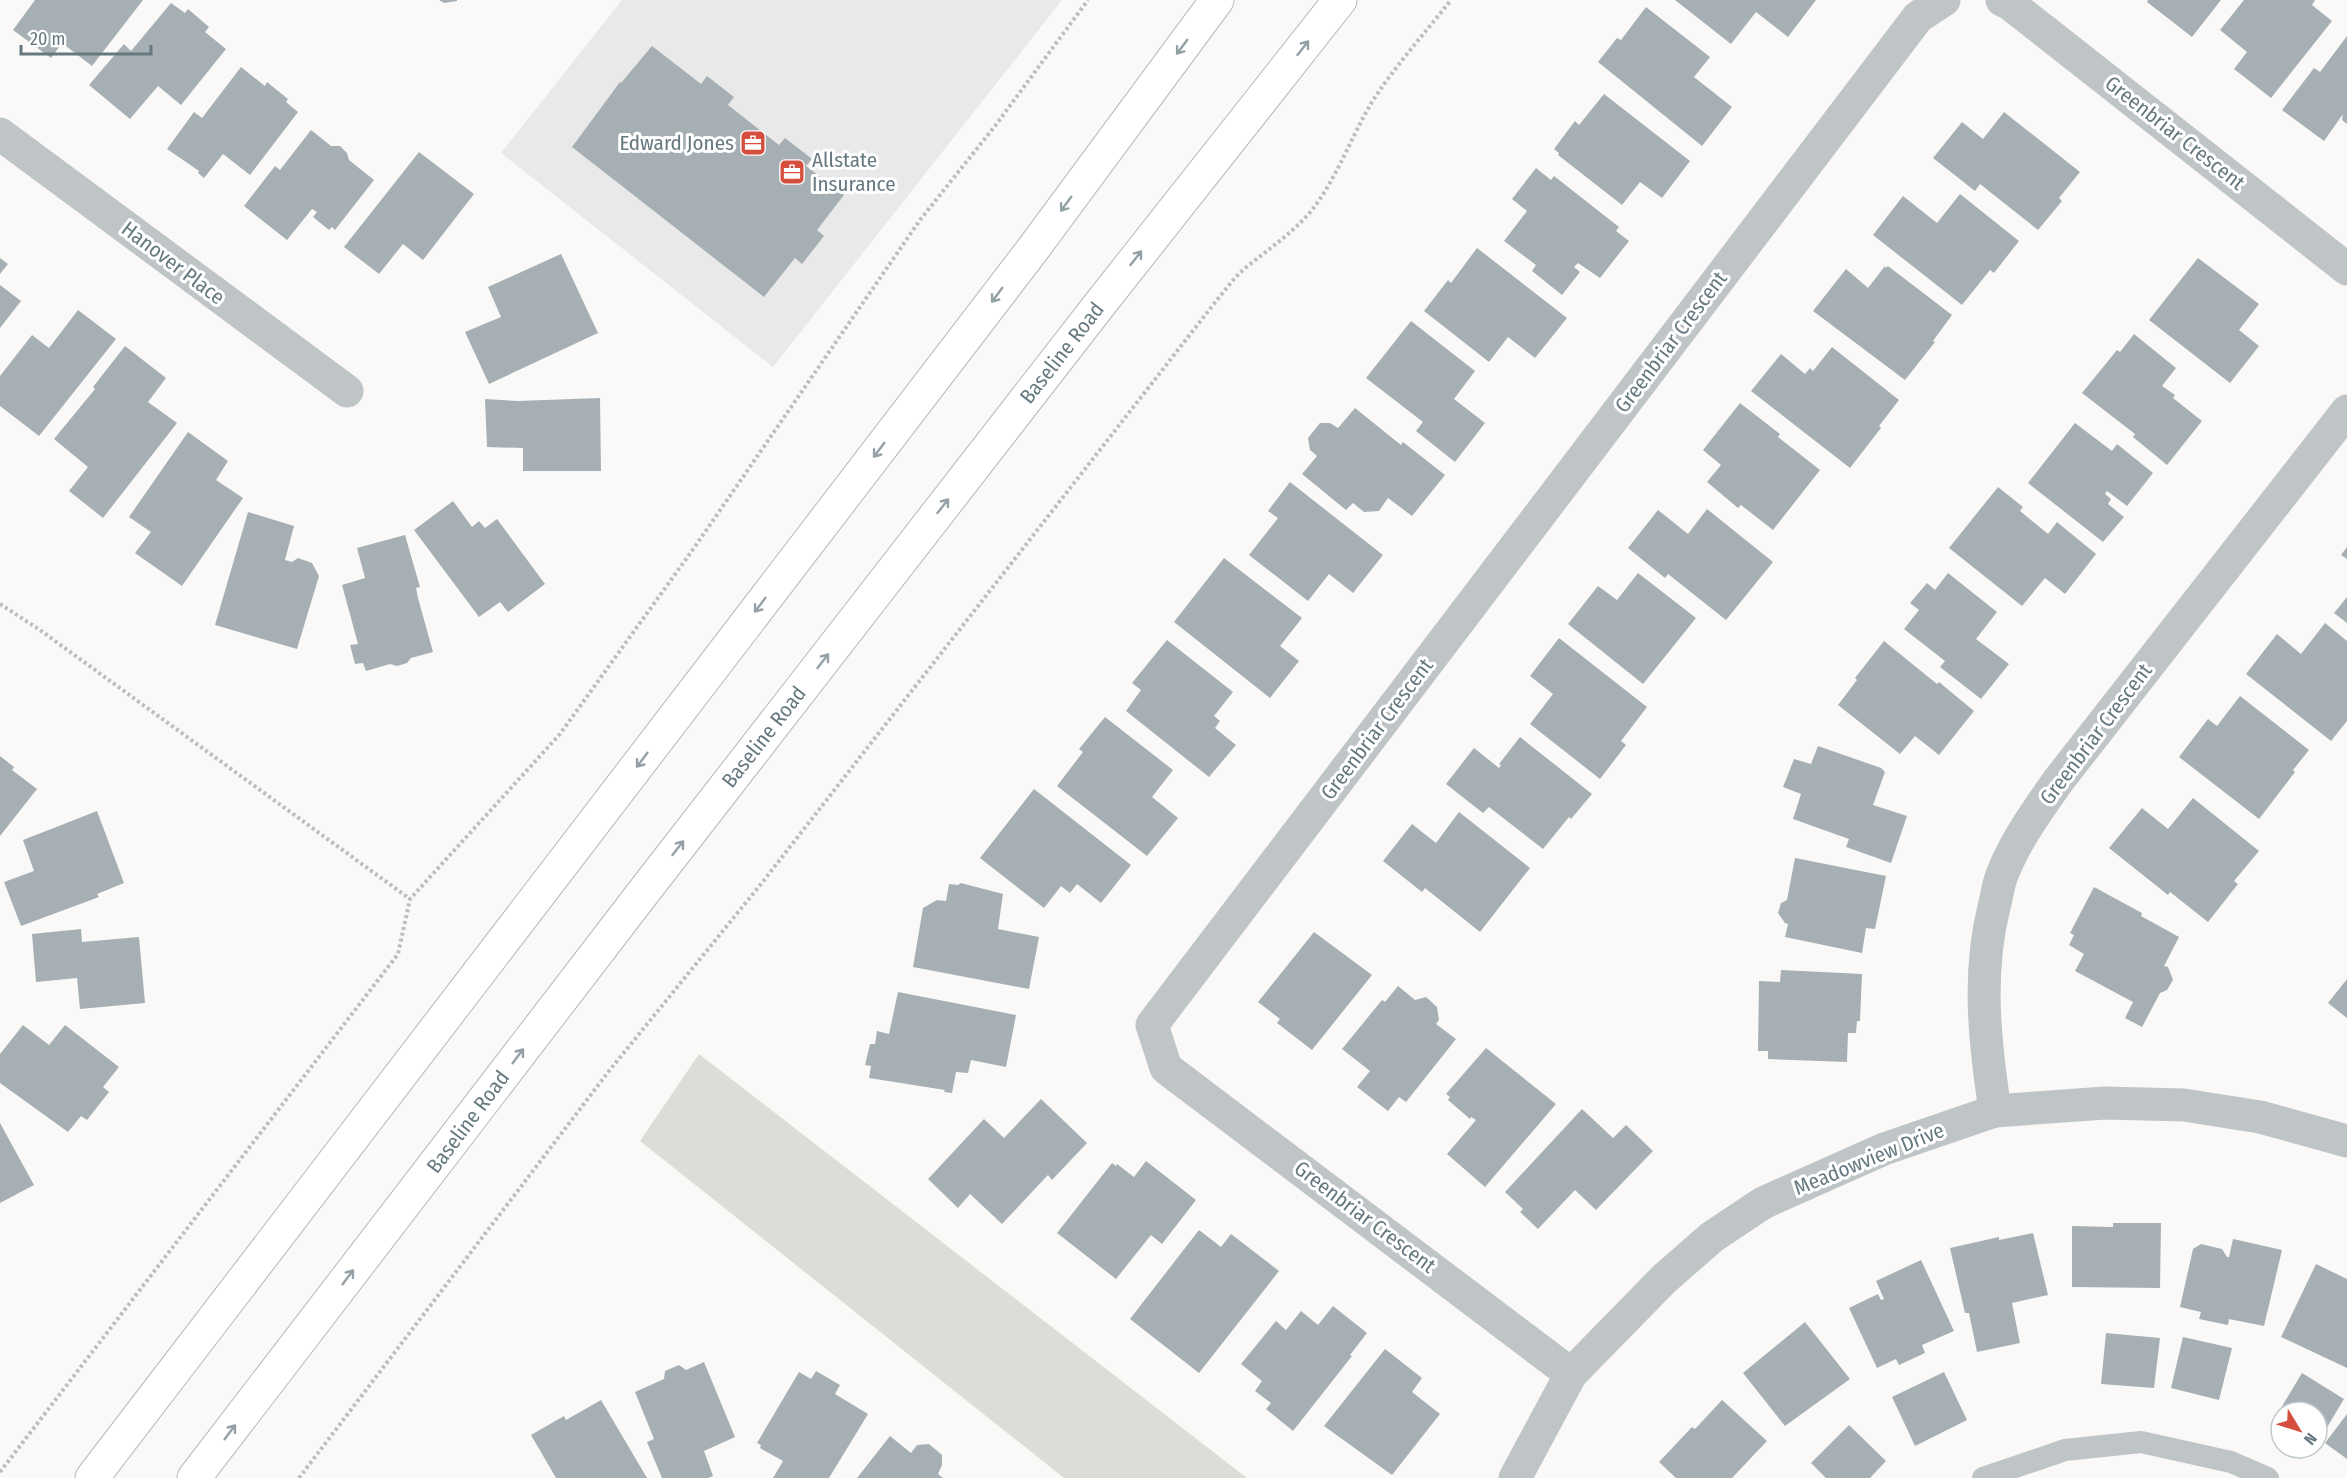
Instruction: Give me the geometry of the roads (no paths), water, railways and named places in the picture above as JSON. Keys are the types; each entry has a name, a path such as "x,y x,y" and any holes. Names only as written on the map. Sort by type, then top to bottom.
{"main road":[{"path":"92,1478 1033,249 1217,0"},
{"name":"Baseline Road","path":"194,1478 1092,313 1340,0"}],"street":[{"name":"Greenbriar Crescent","path":"1571,1374 1166,1068 1152,1025 1918,17 1944,0"},
{"name":"Greenbriar Crescent","path":"2002,0 2020,11 2347,269"},
{"name":"Hanover Place","path":"0,134 346,392"},
{"name":"Greenbriar Crescent","path":"1995,1111 1986,1052 1983,996 1989,929 2002,876 2027,826 2058,781 2347,411"},
{"name":"Meadowview Drive","path":"1515,1478 1571,1374 1664,1279 1712,1237 1763,1203 1884,1149 1995,1111 2105,1103 2184,1105 2260,1117 2347,1141"}],"lane":[{"path":"1983,1478 2065,1450 2141,1442 2231,1462 2268,1478"}],"place":[{"name":"Edward Jones","path":"753,143"},
{"name":"Allstate Insurance","path":"792,172"}]}
